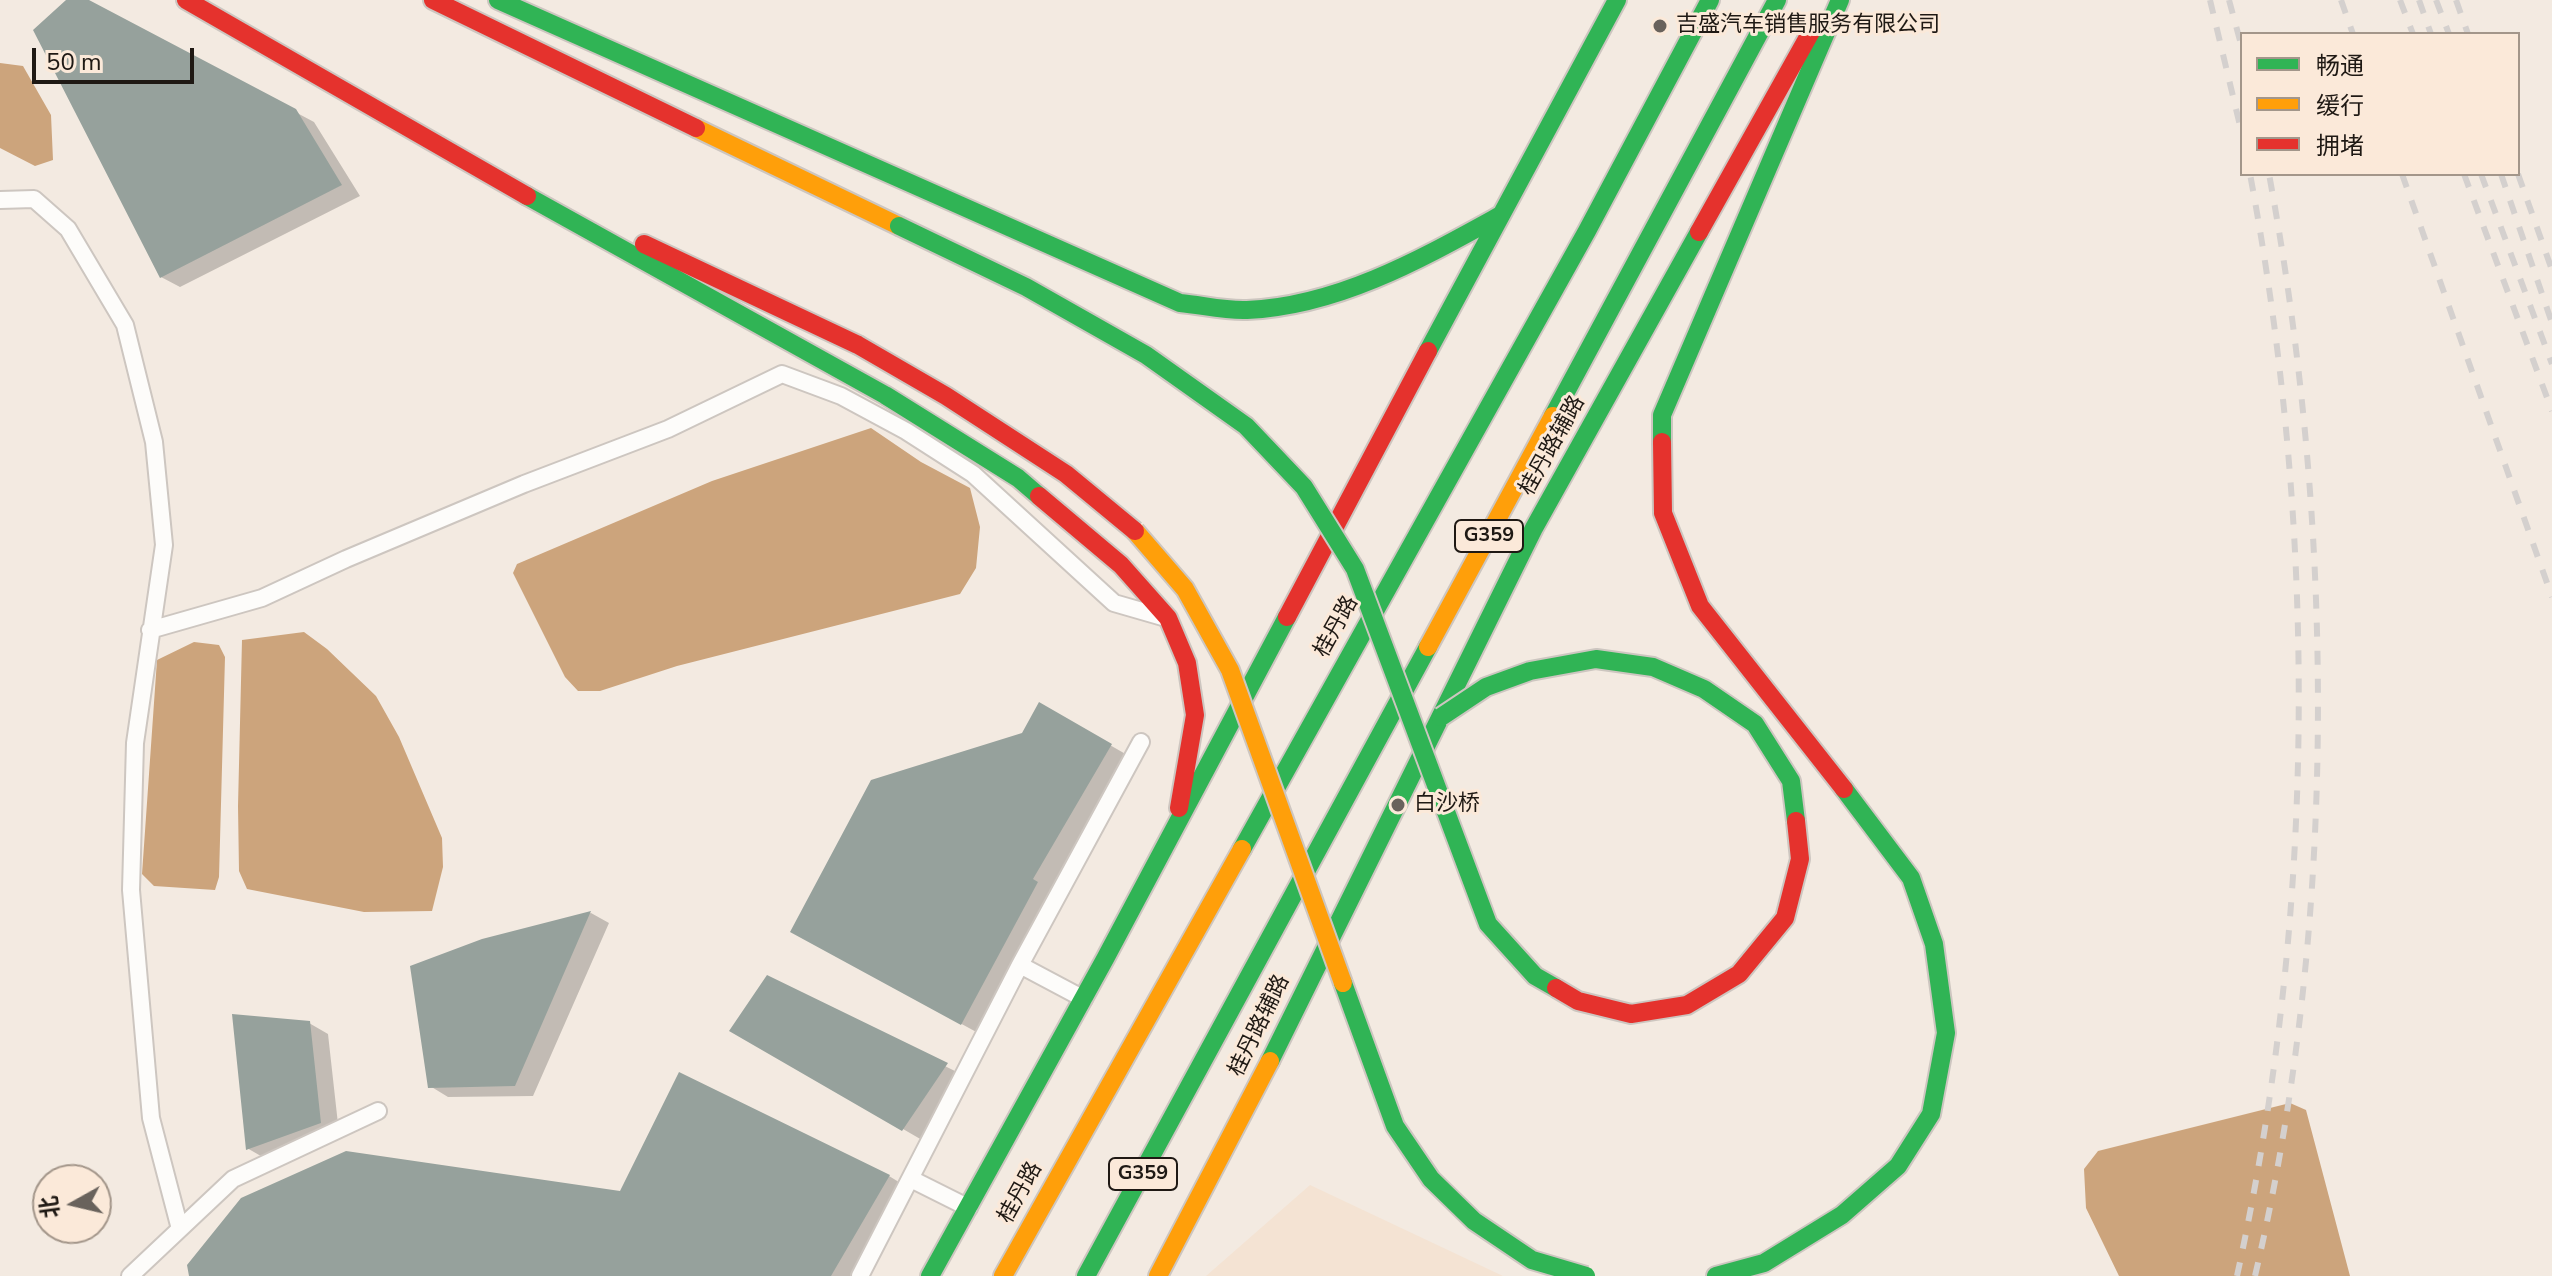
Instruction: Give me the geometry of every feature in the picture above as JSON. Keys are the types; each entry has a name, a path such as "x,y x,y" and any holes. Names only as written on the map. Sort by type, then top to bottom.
{"main road":[{"path":"186,0 443,149 885,395 1018,478 1121,565 1168,618 1187,663 1195,715 1175,829"},
{"path":"433,0 1026,287 1146,355 1246,426 1304,487 1355,569 1488,924 1535,976 1578,1001 1631,1014 1687,1005 1739,974 1785,918 1800,859 1791,781 1755,724 1704,689 1653,667 1596,659 1530,671 1486,687 1441,717"},
{"path":"498,0 1180,303 1246,310 1331,294 1415,263 1499,216"},
{"path":"930,1276 1084,999 1499,216 1617,0"},
{"name":"桂丹路","path":"1003,1276 1587,231 1710,0"},
{"name":"G359","path":"1086,1276 1777,0"},
{"name":"桂丹路辅路","path":"1158,1276 1252,1098 1534,528 1829,0"},
{"path":"1716,1276 1764,1263 1842,1215 1898,1166 1931,1114 1946,1033 1934,944 1911,878 1867,817 1700,606 1663,513 1662,415 1840,0"},
{"path":"443,149 858,345 946,396 1066,474 1132,527 1185,589 1230,670 1395,1126 1431,1179 1474,1221 1532,1260 1586,1276"}],"street":[{"path":"0,200 34,199 68,229 125,325 154,442 164,545 135,743 131,890 151,1118 180,1229"},
{"path":"150,630 262,598 524,484 668,429 782,374 841,396 906,431 973,474 1114,603 1168,618"},
{"path":"860,1276 1020,965 1141,742"},
{"path":"1020,965 1084,999"},
{"path":"130,1276 233,1179 378,1111"},
{"path":"911,1179 969,1208"}],"shaded area":[{"path":"0,63 23,66 51,115 53,160 35,166 0,148"},
{"path":"871,428 921,462 970,488 980,527 976,568 960,594 677,666 600,691 578,691 565,677 513,573 517,564 712,481"},
{"path":"304,632 327,649 376,696 399,737 442,838 443,867 432,911 364,912 247,889 239,871 242,640"},
{"path":"194,642 219,645 225,657 219,877 215,890 154,886 142,874 157,660"},
{"path":"2290,1103 2306,1110 2350,1276 2119,1276 2086,1208 2084,1169 2098,1151"},
{"path":"1310,1185 1503,1276 1206,1276"}],"building":[{"path":"66,0 89,0 296,109 342,185 160,278 33,30"},
{"path":"1039,702 1112,744 1033,879 1038,882 961,1025 790,932 871,780 1022,733"},
{"path":"591,911 515,1086 428,1088 410,966 482,939"},
{"path":"767,975 948,1063 902,1131 729,1031"},
{"path":"232,1014 310,1021 321,1123 246,1150"},
{"path":"679,1072 890,1175 831,1276 189,1276 187,1265 241,1198 346,1151 620,1191"}],"railway":[{"path":"2210,0 2240,126"},
{"path":"2229,0 2240,41"},
{"path":"2341,0 2352,32"},
{"path":"2400,0 2412,32"},
{"path":"2419,0 2430,32"},
{"path":"2436,0 2448,32"},
{"path":"2456,0 2467,32"},
{"path":"2237,1276 2263,1140 2282,1002 2294,864 2299,725 2297,587 2288,448 2272,311 2250,176"},
{"path":"2255,1276 2282,1142 2301,1005 2313,866 2318,726 2315,586 2306,447 2291,309 2269,176"},
{"path":"2403,176 2552,597"},
{"path":"2465,176 2552,411"},
{"path":"2482,176 2552,364"},
{"path":"2502,176 2552,323"},
{"path":"2519,176 2552,270"}],"traffic: fast":[{"path":"498,0 1180,303 1247,310 1314,300 1409,264 1499,216"},
{"path":"1428,351 1617,0"},
{"path":"1242,849 1587,231 1710,0"},
{"path":"1553,416 1777,0"},
{"path":"1662,442 1662,415 1840,0"},
{"path":"527,196 885,395 1018,478 1039,496"},
{"path":"899,226 1026,287 1146,355 1246,426 1304,487 1355,569 1488,924 1535,976 1556,988"},
{"path":"1270,1061 1534,528 1699,232"},
{"path":"930,1276 1105,959 1287,617"},
{"path":"1086,1276 1428,647"},
{"path":"1441,717 1486,687 1530,671 1596,659 1653,667 1704,689 1755,724 1791,781 1796,821"},
{"path":"1716,1276 1764,1263 1842,1215 1898,1166 1931,1114 1946,1033 1934,944 1911,878 1844,789"},
{"path":"1343,983 1395,1126 1431,1179 1474,1221 1532,1260 1586,1276"}],"traffic: slow":[{"path":"696,128 899,226"},
{"path":"1428,647 1553,416"},
{"path":"1135,531 1185,589 1230,670 1343,983"},
{"path":"1003,1276 1242,849"},
{"path":"1158,1276 1270,1061"}],"traffic: jam":[{"path":"186,0 527,196"},
{"path":"433,0 696,128"},
{"path":"1699,232 1812,30"},
{"path":"644,244 858,345"},
{"path":"858,345 946,396 1066,474 1135,531"},
{"path":"1287,617 1428,351"},
{"path":"1662,442 1663,513 1700,606 1844,789"},
{"path":"1039,496 1121,565 1168,618 1187,663 1195,715 1179,808"},
{"path":"1556,988 1578,1001 1631,1014 1687,1005 1739,974 1785,918 1800,859 1796,821"}],"place":[{"name":"吉盛汽车销售服务有限公司","path":"1660,26"},
{"name":"白沙桥","path":"1398,805"}]}
